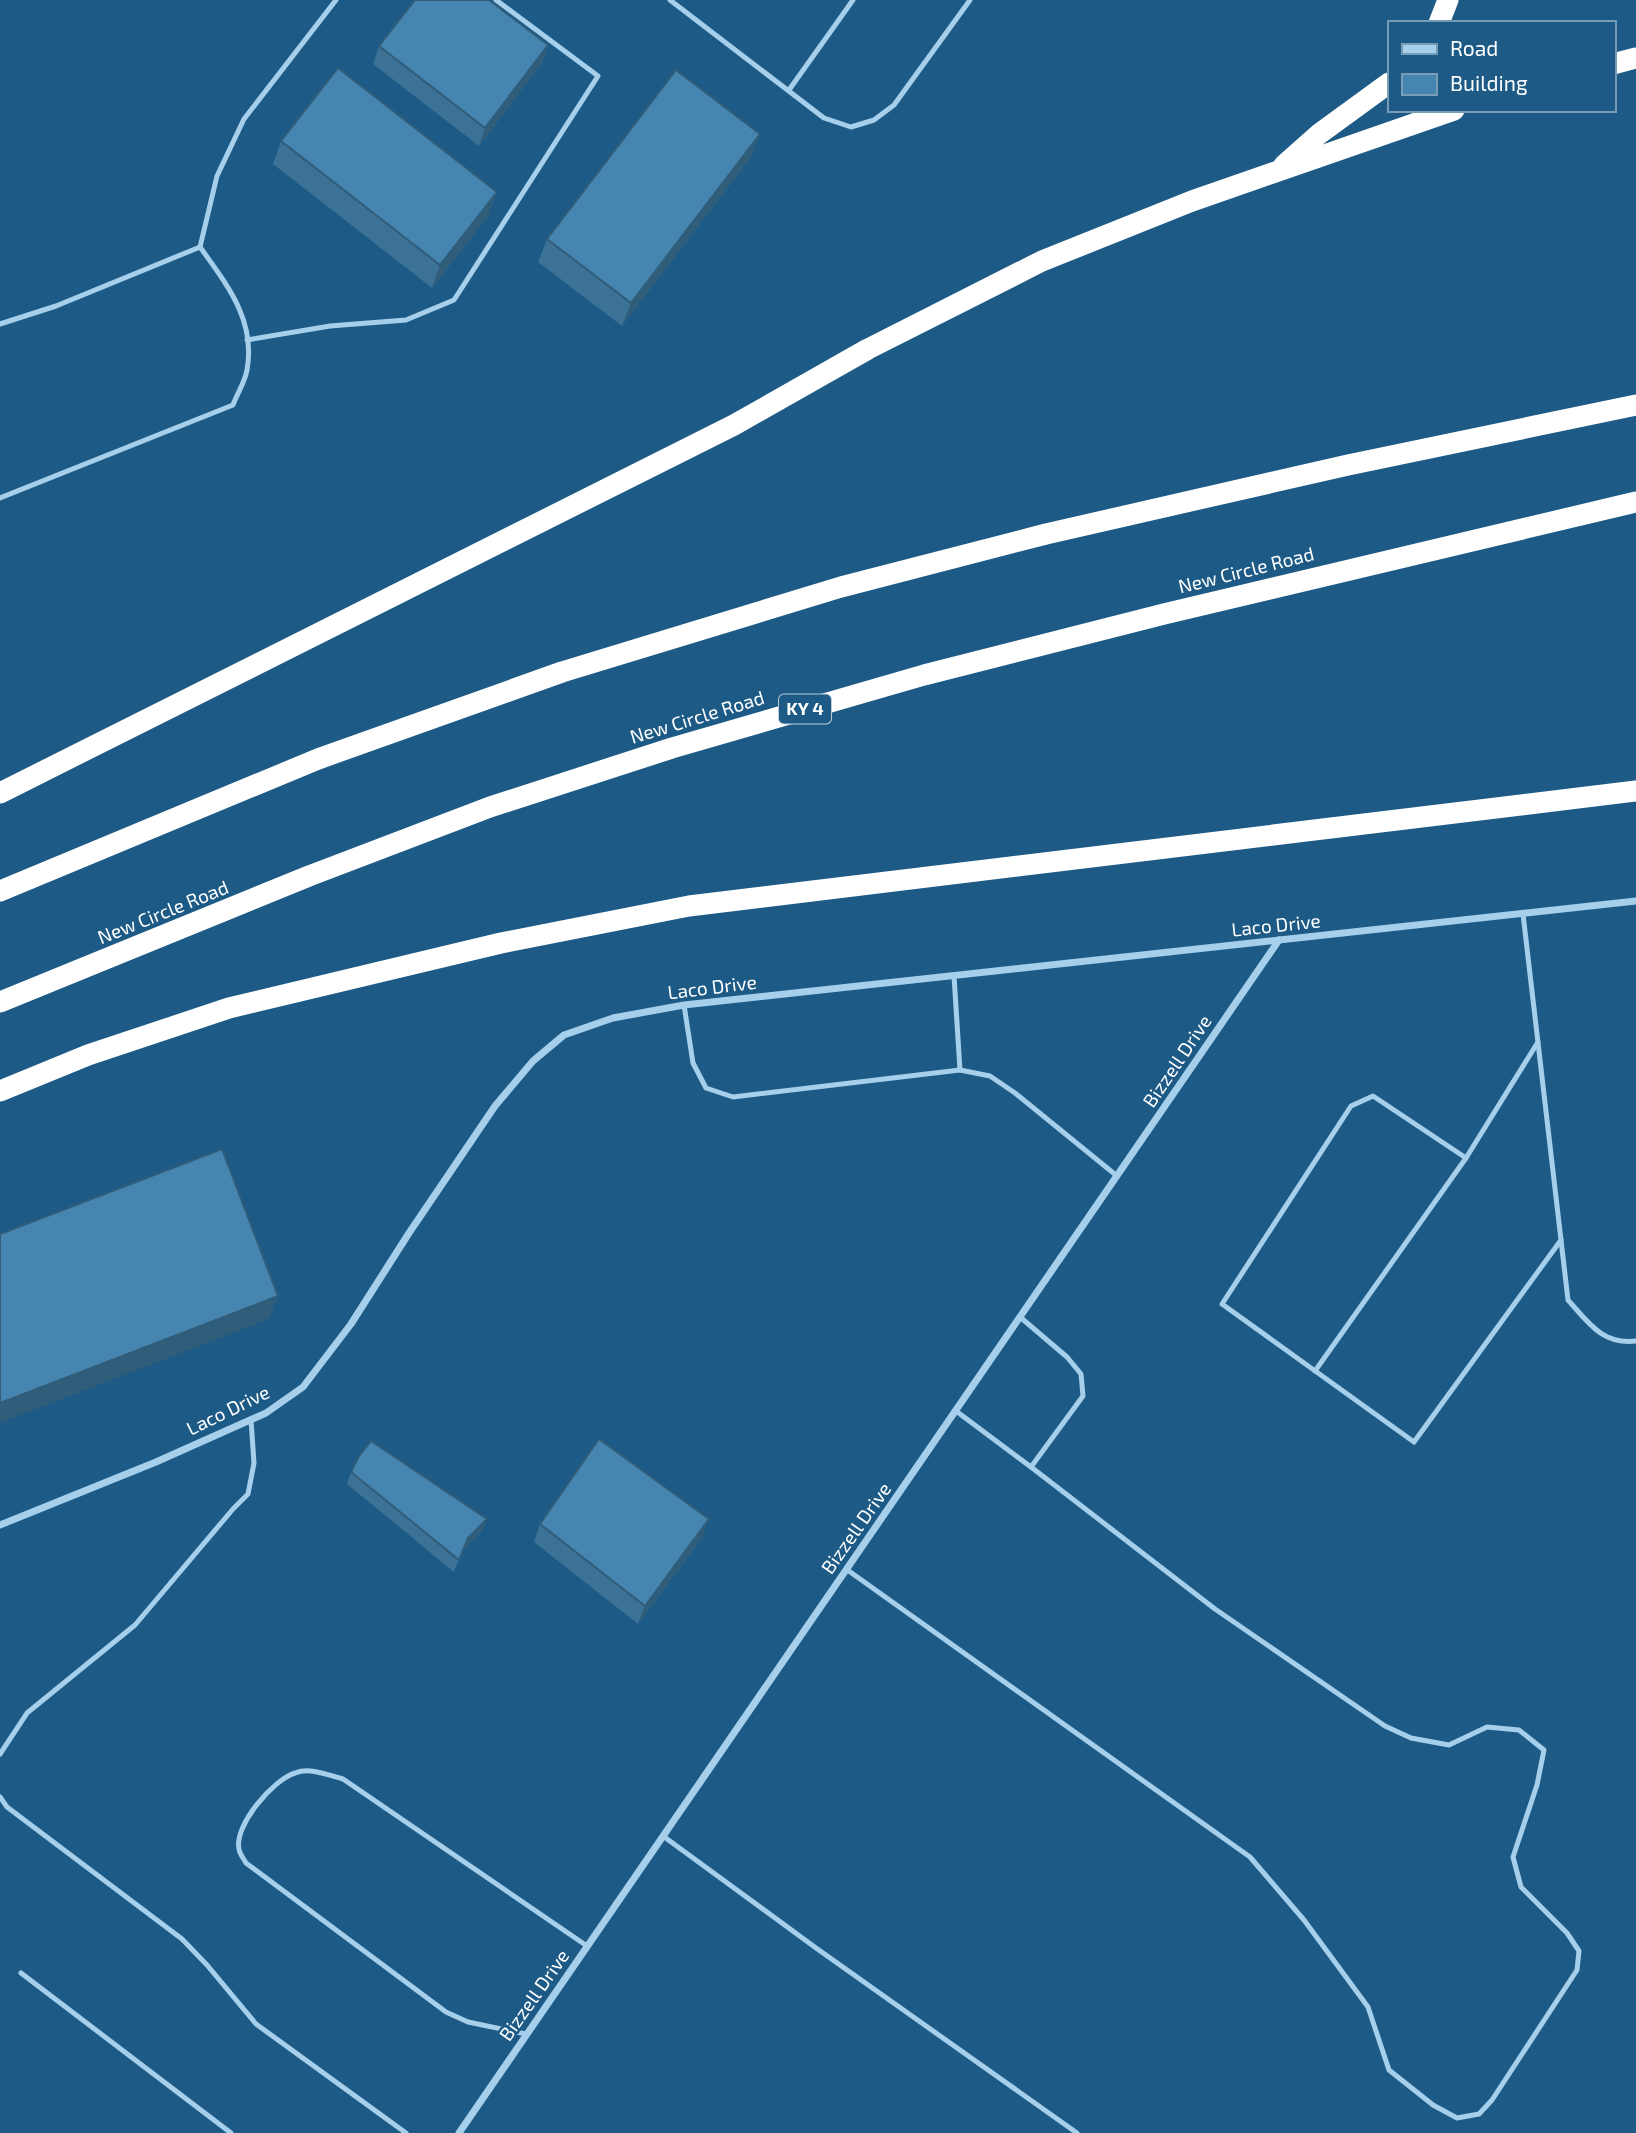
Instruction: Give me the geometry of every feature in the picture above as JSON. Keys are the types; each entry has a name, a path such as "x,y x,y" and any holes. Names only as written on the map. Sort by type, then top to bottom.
{"highway":[{"path":"1440,21 1448,0"},
{"path":"1615,63 1636,58"},
{"path":"1274,173 1319,134 1388,84"},
{"path":"0,793 734,425 868,349 1042,261 1192,201 1448,112"},
{"path":"0,891 318,759 562,672 841,587 1046,534 1348,465 1636,405"},
{"name":"New Circle Road","path":"0,1002 309,876 490,807 672,748 924,675 1151,617 1636,502"},
{"path":"0,1091 88,1055 229,1008 501,943 689,906 1636,791"}],"street":[{"name":"Laco Drive","path":"0,1525 251,1420 266,1413 303,1387 351,1324 495,1106 533,1060 564,1035 613,1018 684,1006 1636,901"},
{"name":"Bizzell Drive","path":"459,2133 1279,940"}],"lane":[{"path":"0,498 233,405 247,371 247,328 234,295 200,247 217,176 244,119 336,0"},
{"path":"247,340 330,326 406,320 454,300 598,76 496,0"},
{"path":"670,0 824,118 851,127 874,120 894,105 970,0"},
{"path":"789,90 853,0"},
{"path":"0,324 56,306 200,247"},
{"path":"1523,914 1568,1300 1599,1335 1629,1342 1636,1341"},
{"path":"954,976 960,1070"},
{"path":"684,1006 693,1063 706,1088 733,1097 960,1070 990,1076 1015,1093 1117,1176"},
{"path":"1315,1371 1466,1158 1538,1042"},
{"path":"1466,1158 1373,1096 1351,1106 1222,1304 1414,1442 1561,1240"},
{"path":"1020,1317 1067,1357 1081,1374 1083,1396 1031,1468"},
{"path":"846,1569 1250,1857 1304,1920 1368,2007 1389,2070 1433,2105 1457,2118 1479,2114 1492,2100 1577,1970 1578,1951 1567,1933 1521,1886 1513,1857 1537,1785 1544,1750 1519,1730 1488,1727 1449,1745 1411,1738 1385,1726 1215,1609 956,1411"},
{"path":"0,1754 27,1713 135,1625 248,1494 254,1463 251,1420"},
{"path":"526,2034 468,2022 446,2012 246,1863 239,1849 244,1820 270,1791 295,1772 312,1771 343,1779 587,1946"},
{"path":"0,1797 7,1807 182,1938 256,2024 406,2133"},
{"path":"663,1836 1077,2133"},
{"path":"21,1973 231,2133"}],"building":[{"path":"415,0 489,0 548,45 485,128 379,46"},
{"path":"338,68 497,192 440,265 281,141"},
{"path":"676,70 760,134 631,303 547,239"},
{"path":"222,1149 278,1296 0,1403 0,1234"},
{"path":"599,1439 709,1519 645,1606 540,1524"},
{"path":"371,1441 487,1519 468,1538 459,1560 351,1472"}]}
